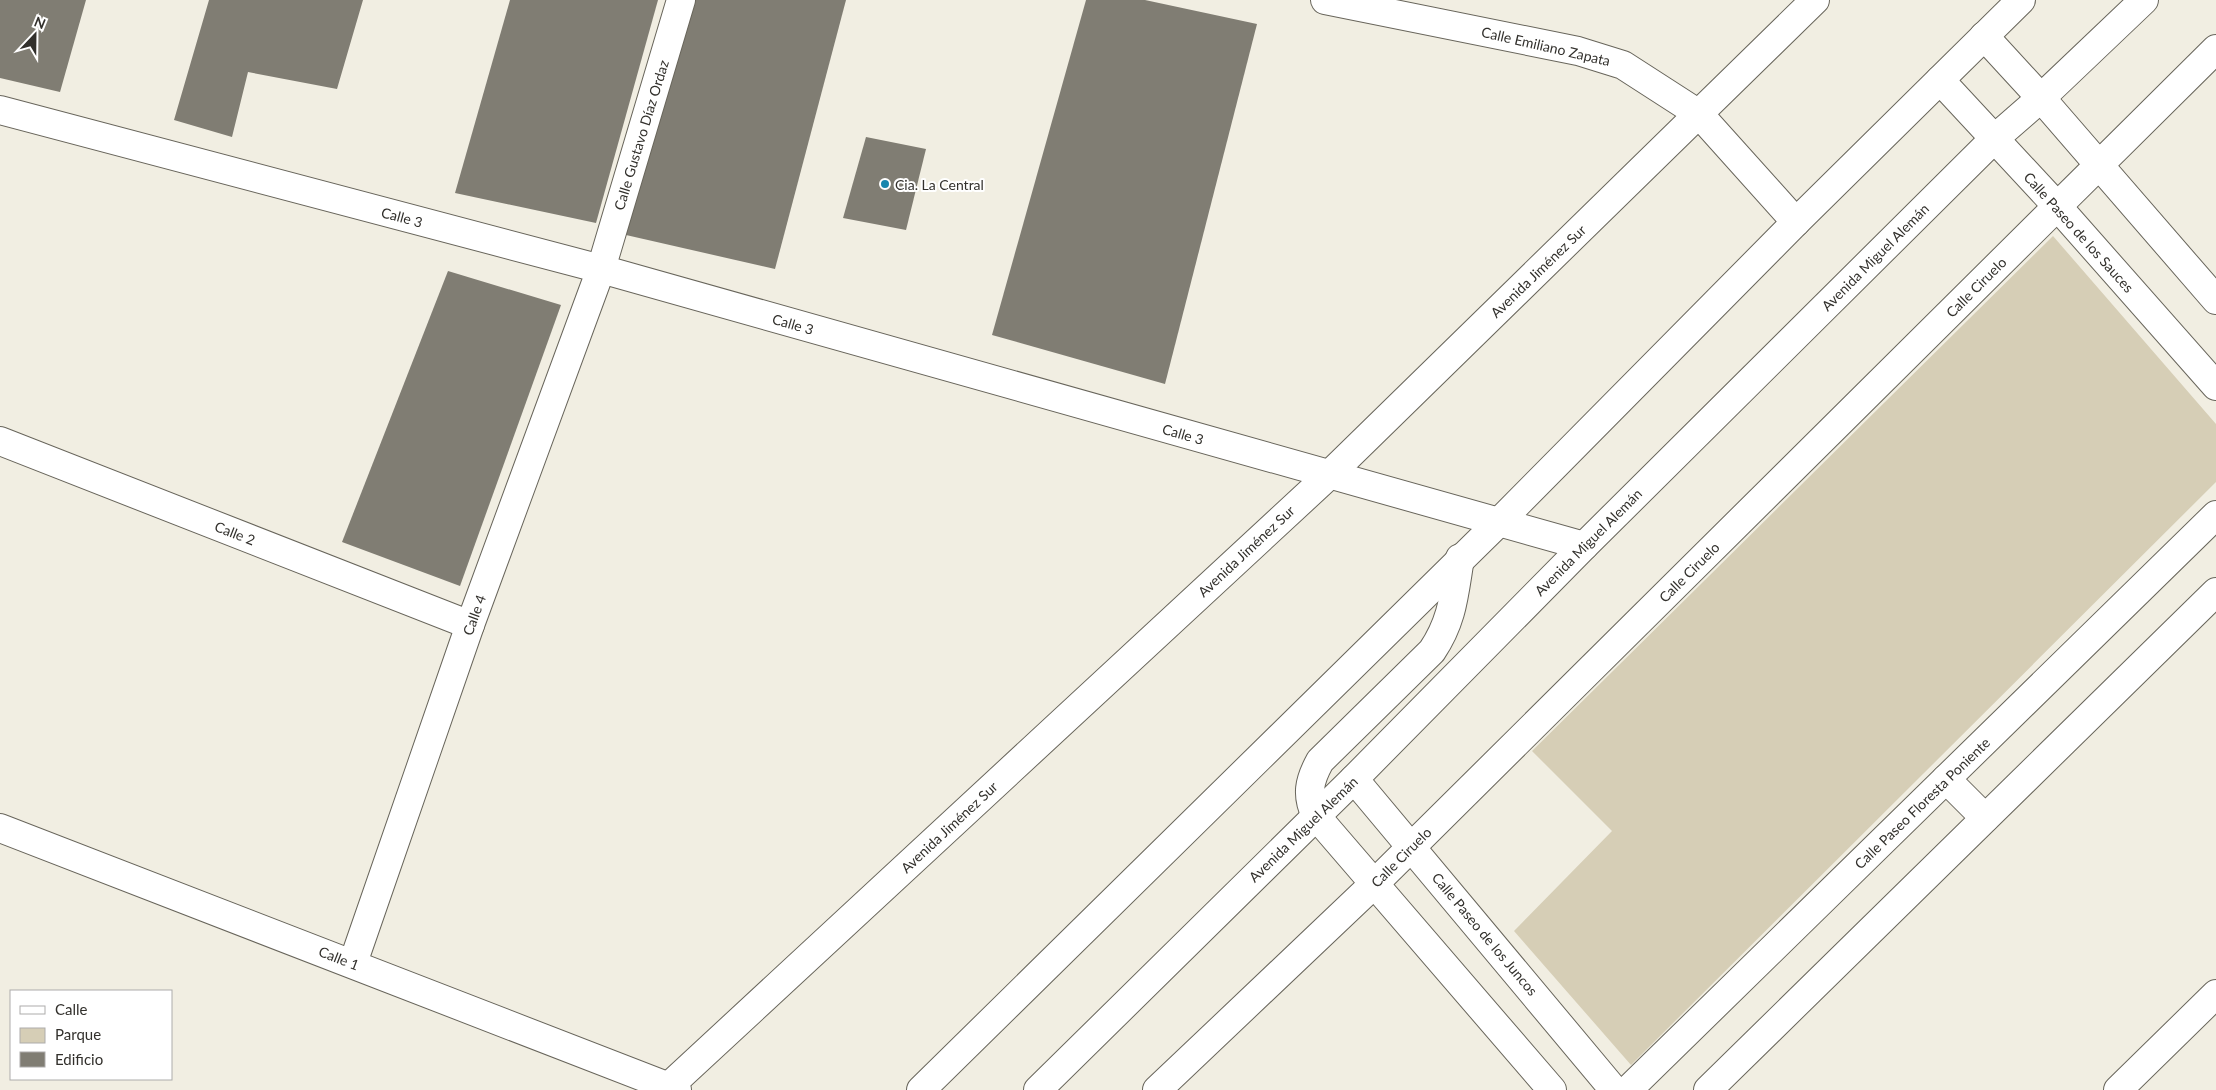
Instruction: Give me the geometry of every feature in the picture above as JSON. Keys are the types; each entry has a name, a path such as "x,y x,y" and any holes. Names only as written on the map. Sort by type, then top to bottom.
{"street":[{"name":"Calle Gustavo Díaz Ordaz","path":"601,269 682,0"},
{"name":"Calle Emiliano Zapata","path":"1326,0 1606,58 1640,75 1698,114 1796,222"},
{"name":"Avenida Jiménez Sur","path":"670,1089 1329,475 1815,0"},
{"path":"921,1090 1460,558 1500,521 1796,222 2022,0"},
{"name":"Avenida Miguel Alemán","path":"1038,1090 1354,779 1584,546 1994,139 2041,98 2144,0"},
{"path":"1984,36 2041,98 2216,300"},
{"name":"Calle Ciruelo","path":"1157,1090 1375,883 2216,49"},
{"name":"Calle Paseo de los Sauces","path":"1940,80 2057,206 2216,386"},
{"name":"Calle 3","path":"0,110 601,269 1584,546"},
{"name":"Calle 4","path":"353,963 470,625 601,269"},
{"name":"Calle 2","path":"0,441 470,625"},
{"name":"Calle Paseo Floresta Poniente","path":"1628,1090 2216,515"},
{"path":"1460,558 1451,615 1443,634 1432,651 1320,761 1311,776 1308,791 1310,804 1316,816 1552,1090"},
{"path":"1708,1090 2216,592"},
{"name":"Calle Paseo de los Juncos","path":"1354,779 1412,846 1614,1090"},
{"path":"1946,779 1985,818"},
{"name":"Calle 1","path":"0,828 353,963 670,1089"},
{"path":"2118,1090 2216,994"}],"green space":[{"path":"2053,236 2216,424 2216,482 1631,1065 1514,931 1612,831 1532,751"}],"building":[{"path":"0,0 86,0 60,92 0,78"},
{"path":"209,0 363,0 337,89 248,72 232,137 174,120"},
{"path":"510,0 658,0 596,223 455,193"},
{"path":"693,0 846,0 775,269 626,235"},
{"path":"1086,0 1145,0 1257,24 1165,384 992,335"},
{"name":"Cia. La Central","path":"866,137 926,149 906,230 843,218"},
{"path":"448,271 561,305 460,586 342,542"}],"place":[{"name":"Cia. La Central","path":"885,184"}]}
